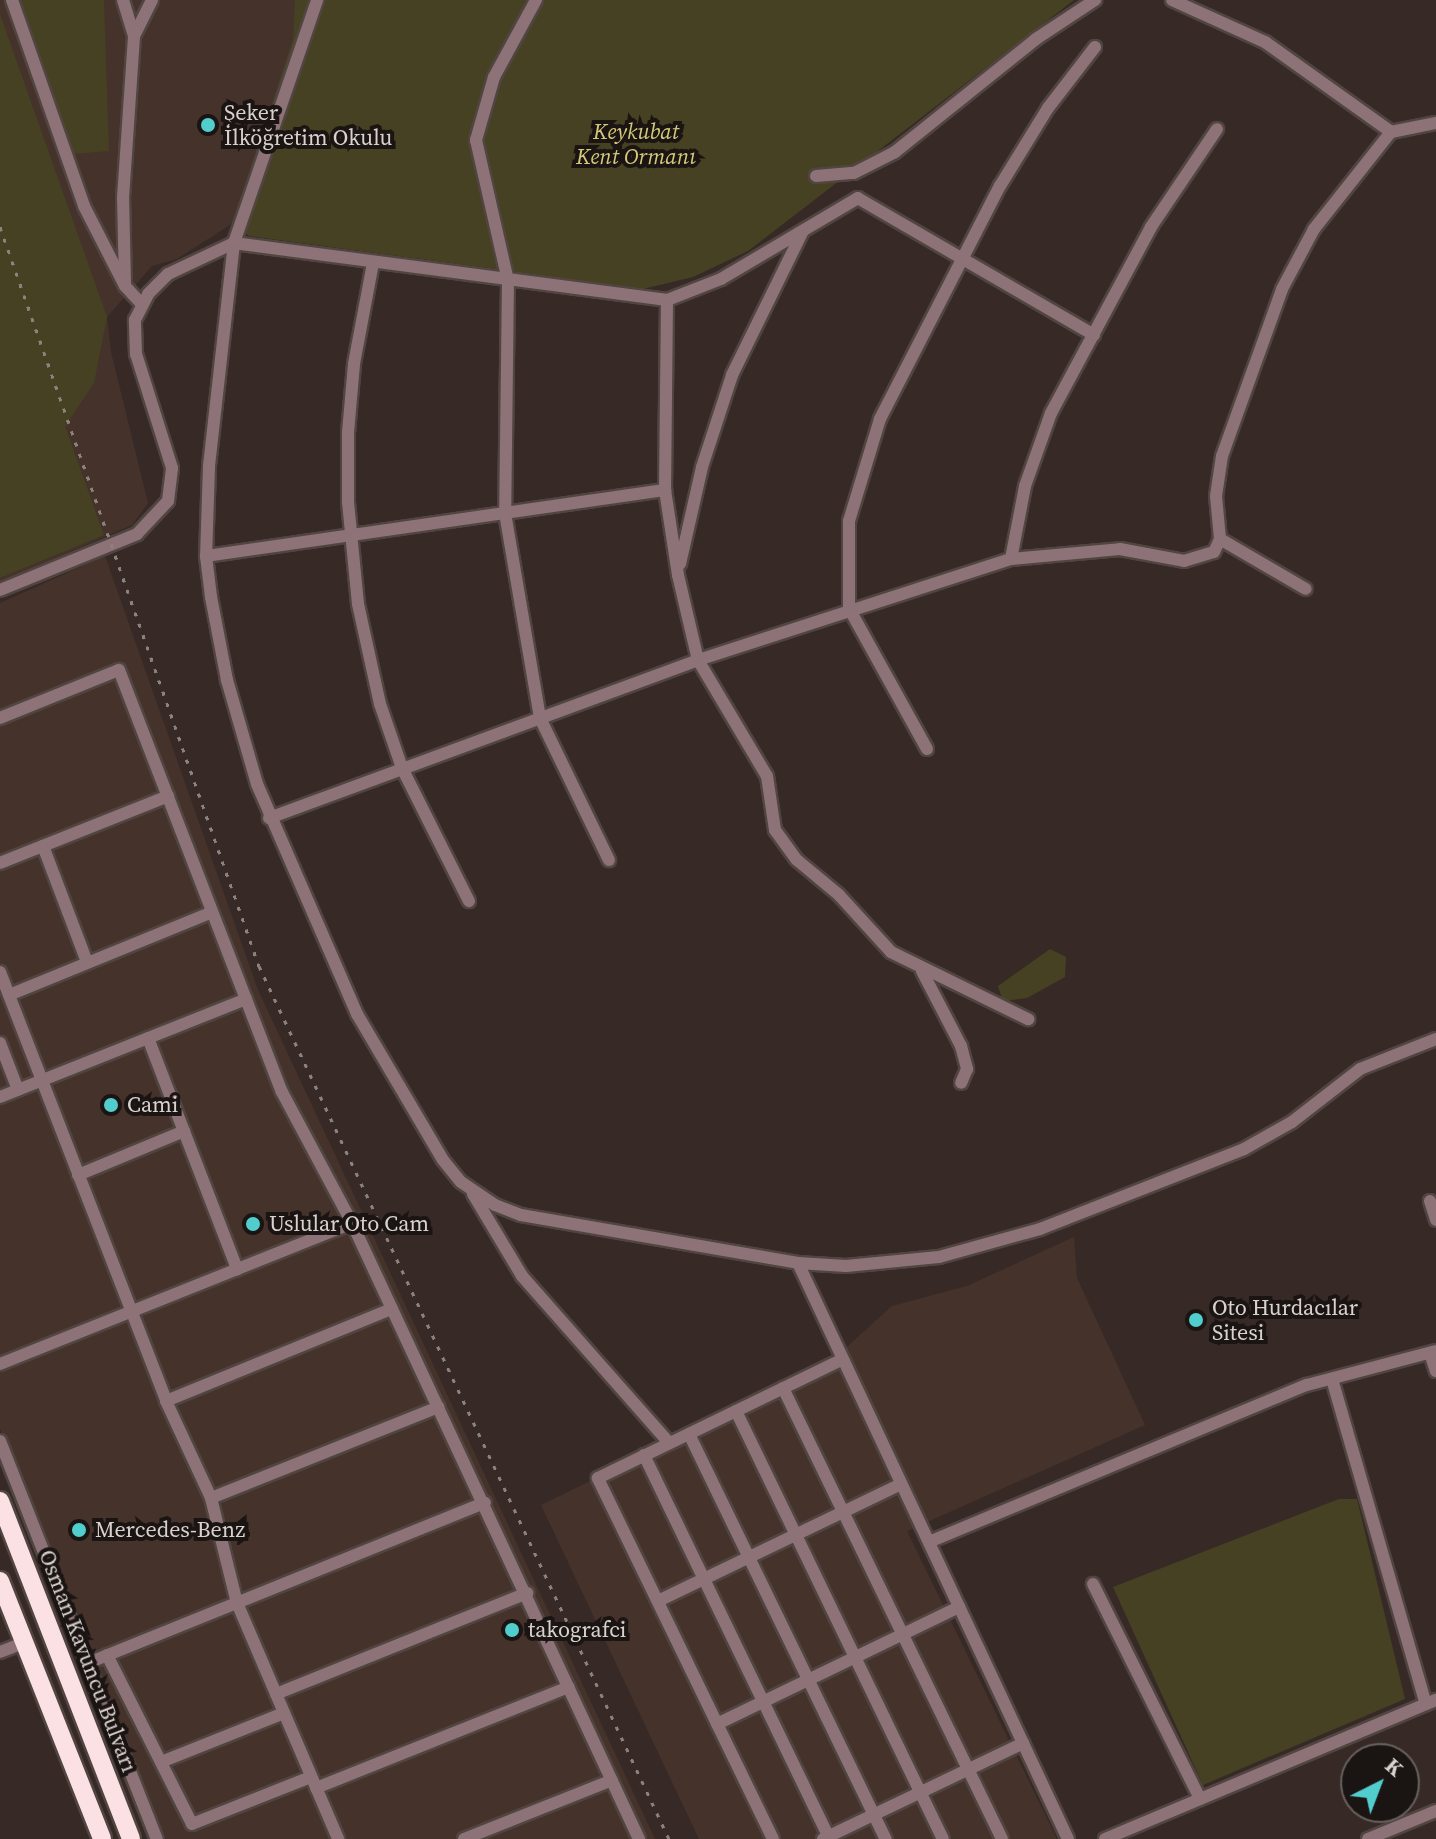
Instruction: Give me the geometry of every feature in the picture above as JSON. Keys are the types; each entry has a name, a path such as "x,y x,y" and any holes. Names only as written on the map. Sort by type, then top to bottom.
{"highway":[{"name":"Osman Kavuncu Bulvarı","path":"0,1501 131,1839"},
{"path":"0,1581 102,1839"}],"street":[{"path":"12,0 84,206 125,286 142,304"},
{"path":"123,0 134,36 123,198 125,286"},
{"path":"134,36 152,0"},
{"path":"317,0 234,243 213,410 206,556 230,692 269,818 384,1068 443,1160 472,1191 522,1276 669,1443"},
{"path":"536,0 494,77 477,130 478,160 502,238 508,281 505,513 540,718 609,860"},
{"path":"816,176 854,173 895,152 1036,39 1095,0"},
{"path":"1172,0 1265,42 1391,132"},
{"path":"927,749 849,608 849,521 880,419 1040,121 1095,47"},
{"path":"269,818 698,660 849,608 1011,559 1120,549 1192,561 1214,552 1220,539 1219,468 1282,289 1314,229 1391,132 1436,123"},
{"path":"1011,559 1040,440 1151,227 1217,129"},
{"path":"0,590 126,540 147,527 168,501 173,475 166,438 133,345 142,304 168,274 234,243 667,300 721,279 807,224 849,200 862,198 962,263 1094,335"},
{"path":"678,575 699,479 728,385 758,314 807,224"},
{"path":"373,263 350,399 350,537 364,638 402,768 469,901"},
{"path":"667,300 665,490 678,575 698,660 767,776 771,819 788,851 839,895 883,946 917,966 1028,1019"},
{"path":"206,556 665,490"},
{"path":"1220,539 1306,589"},
{"path":"0,718 119,670 282,1092 352,1223 639,1839"},
{"path":"0,863 168,796"},
{"path":"43,846 87,962"},
{"path":"9,995 212,912"},
{"path":"917,966 942,1000 961,1046 967,1069 961,1083"},
{"path":"0,972 166,1401 211,1498 237,1603 338,1839"},
{"path":"0,1097 246,999"},
{"path":"148,1038 237,1269"},
{"path":"472,1191 521,1215 798,1263 890,1263 1016,1238 1244,1149 1292,1122 1360,1069 1436,1039"},
{"path":"0,1043 18,1090"},
{"path":"78,1175 184,1131"},
{"path":"1430,1201 1436,1220"},
{"path":"0,1364 352,1223"},
{"path":"798,1263 1068,1839"},
{"path":"166,1401 392,1309"},
{"path":"929,1542 1174,1437 1332,1379 1433,1352 1436,1371"},
{"path":"773,1839 598,1478 843,1359"},
{"path":"1105,1839 1431,1702 1332,1379"},
{"path":"783,1388 1002,1839"},
{"path":"211,1498 439,1407"},
{"path":"736,1411 943,1839"},
{"path":"689,1434 886,1839"},
{"path":"0,1441 157,1839"},
{"path":"644,1455 827,1838 1023,1743"},
{"path":"658,1601 901,1484"},
{"path":"88,1663 485,1503"},
{"path":"1093,1584 1200,1799"},
{"path":"276,1694 527,1593"},
{"path":"717,1724 959,1607"},
{"path":"0,1652 24,1643"},
{"path":"107,1655 192,1824 569,1687"},
{"path":"161,1762 284,1713"},
{"path":"464,1839 612,1780"},
{"path":"1368,1839 1436,1811"}],"shaded area":[{"path":"0,0 308,0 233,223 177,259 152,266 107,317 111,352 148,503 132,525 0,582"},
{"path":"105,556 258,990 655,1839 166,1839 0,1429 0,603"},
{"path":"1074,1237 1077,1278 1145,1425 907,1531 1057,1839 699,1839 541,1505 826,1366 892,1306 967,1286"}],"green space":[{"path":"19,0 104,0 109,151 73,154"},
{"name":"Keykubat Kent Ormanı","path":"295,0 1074,0 748,251 693,277 643,289 249,236 233,223 293,39"},
{"path":"0,14 107,317 94,383 65,426 104,535 0,578"},
{"path":"1050,949 1066,957 1065,977 1027,998 1003,1001 998,986"},
{"path":"1339,1499 1357,1499 1405,1699 1203,1785 1113,1587"}],"railway":[{"path":"0,227 259,966 669,1839"}],"place":[{"name":"Şeker İlköğretim Okulu","path":"208,125"},
{"name":"Cami","path":"111,1105"},
{"name":"Uslular Oto Cam","path":"253,1224"},
{"name":"Oto Hurdacılar Sitesi","path":"1196,1320"},
{"name":"Mercedes-Benz","path":"79,1530"},
{"name":"takografci","path":"512,1630"}]}
